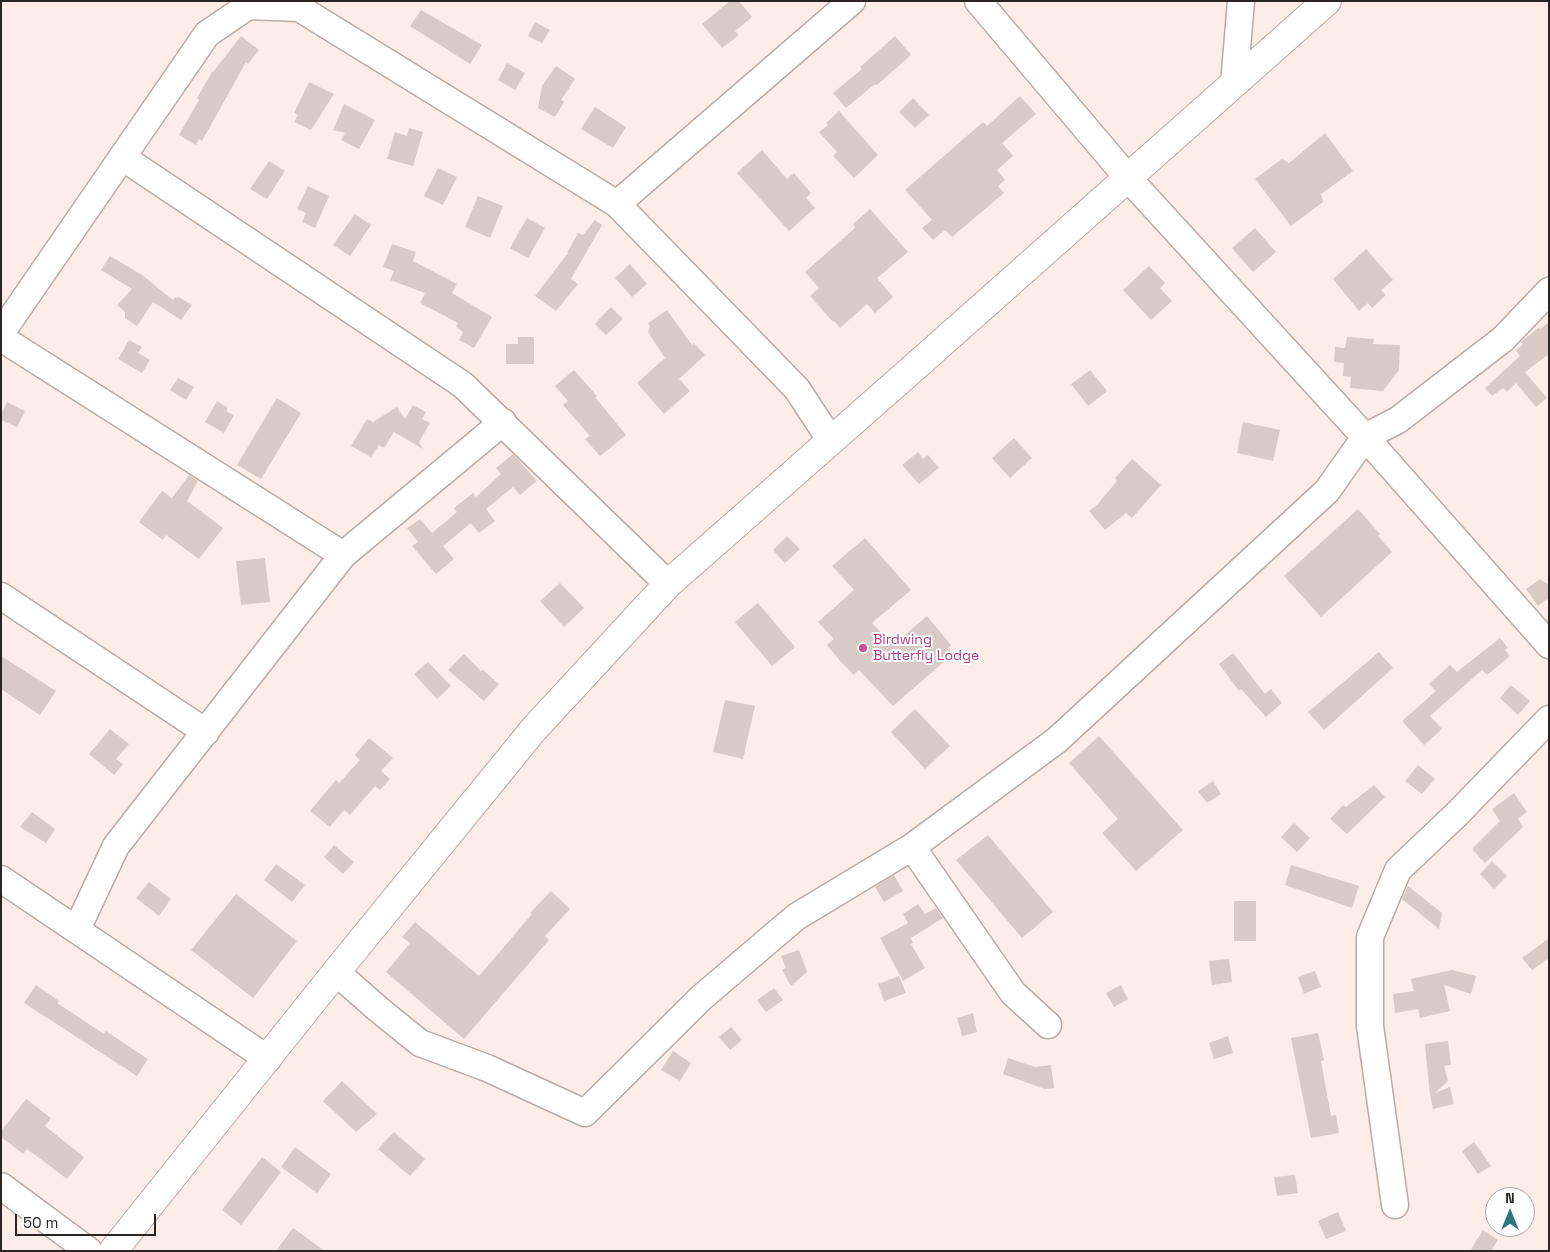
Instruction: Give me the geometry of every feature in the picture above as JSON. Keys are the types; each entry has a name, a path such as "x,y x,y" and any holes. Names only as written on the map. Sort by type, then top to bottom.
{"main road":[{"path":"114,1251 336,972 534,729 668,584 1327,1"}],"street":[{"path":"617,204 852,1"},
{"path":"978,1 1128,178 1365,437 1549,645"},
{"path":"1234,84 1241,1"},
{"path":"1,333 207,34 248,6 299,8 617,204 797,389 831,441"},
{"path":"122,157 463,385 668,584"},
{"path":"336,972 420,1043 488,1068 585,1114 701,998 796,917 912,847 1056,740 1327,491 1365,437 1398,420 1503,339 1549,291"},
{"path":"1,338 343,555"},
{"path":"77,929 116,846 343,555 503,422"},
{"path":"1,596 206,732"},
{"path":"1395,1205 1370,1026 1370,937 1398,870 1457,814 1549,719"},
{"path":"912,847 1013,993 1048,1025"},
{"path":"1,879 268,1059"},
{"path":"1,1186 89,1251"}],"building":[{"path":"730,1 739,1 752,17 735,31 739,35 722,48 702,24"},
{"path":"421,10 482,45 470,64 410,26"},
{"path":"535,22 550,30 542,43 528,36"},
{"path":"241,36 259,50 248,64 246,62 202,141 199,139 196,145 179,135 212,72"},
{"path":"895,36 911,55 877,85 875,84 846,108 833,93 862,69 860,67"},
{"path":"507,63 525,73 515,90 498,80"},
{"path":"556,66 575,79 561,100 564,102 555,117 538,108 542,86"},
{"path":"309,82 334,94 311,130 294,122 298,115 294,113"},
{"path":"1020,96 1036,114 1002,143 1013,156 997,170 1005,180 998,186 1004,193 952,237 945,230 933,240 922,228 932,220 905,190 983,122 987,126"},
{"path":"913,98 929,115 915,128 899,112"},
{"path":"344,104 375,120 359,149 341,140 345,133 333,130"},
{"path":"595,107 626,127 613,148 581,129"},
{"path":"839,111 878,155 854,178 833,156 837,152 819,132 828,125 826,123"},
{"path":"409,128 423,132 413,166 387,159 395,132 407,136"},
{"path":"1325,133 1353,171 1321,194 1323,202 1291,226 1255,179 1282,159 1289,163"},
{"path":"762,150 787,179 794,173 811,193 806,198 815,208 789,231 737,173"},
{"path":"269,161 285,171 267,199 250,189"},
{"path":"438,168 457,177 443,205 424,196"},
{"path":"308,186 329,196 315,228 302,222 306,213 297,209"},
{"path":"478,196 503,206 490,238 465,227"},
{"path":"870,209 908,252 877,278 893,297 875,313 867,304 840,328 810,296 819,288 805,272 855,228 853,224"},
{"path":"355,214 371,225 350,256 333,245"},
{"path":"527,218 545,228 528,258 510,248"},
{"path":"595,220 602,225 571,279 578,284 556,311 535,296 568,253 578,233 583,235"},
{"path":"1255,228 1276,252 1253,272 1232,248"},
{"path":"392,244 416,252 413,261 457,284 452,293 492,317 474,348 459,340 463,332 456,327 458,323 420,303 425,293 390,280 394,271 383,267"},
{"path":"1366,249 1393,280 1381,290 1386,295 1372,308 1368,303 1359,311 1333,279"},
{"path":"110,256 142,275 173,300 175,297 178,297 192,305 181,320 153,302 137,326 125,318 125,312 117,305 132,289 101,270"},
{"path":"630,264 647,284 632,297 615,278"},
{"path":"1149,266 1165,283 1160,288 1172,301 1151,320 1123,290"},
{"path":"611,307 623,319 606,335 595,324"},
{"path":"667,310 692,345 694,343 705,355 679,379 690,391 664,414 637,383 665,358 648,332 650,326 648,323"},
{"path":"1549,322 1549,354 1525,372 1547,398 1536,407 1516,383 1507,392 1503,388 1492,396 1485,388 1520,356 1516,350 1523,345 1521,342 1539,327 1540,329"},
{"path":"518,337 534,337 534,364 506,364 506,344 518,344"},
{"path":"1347,337 1374,339 1373,344 1400,345 1399,370 1383,391 1350,388 1351,377 1343,376 1344,363 1334,362 1335,347 1345,348"},
{"path":"129,340 142,347 138,353 150,360 142,373 118,359"},
{"path":"574,370 597,396 595,397 626,435 600,456 585,439 590,436 563,405 568,401 555,386"},
{"path":"1090,370 1107,391 1088,406 1071,384"},
{"path":"178,378 194,387 186,400 170,390"},
{"path":"277,398 301,413 261,479 237,465"},
{"path":"217,401 227,407 227,412 234,415 224,433 205,422"},
{"path":"7,402 25,411 17,427 1,420 1,415"},
{"path":"413,405 426,412 422,419 430,423 419,442 423,449 394,432 384,448 379,445 371,457 351,446 367,419 373,422 397,407 405,419"},
{"path":"1243,422 1280,430 1273,461 1237,453"},
{"path":"1014,438 1032,458 1010,478 992,458"},
{"path":"918,452 923,459 928,455 939,468 919,484 902,465"},
{"path":"513,454 537,481 520,495 513,487 486,509 495,521 479,533 471,523 443,546 454,559 436,574 412,546 418,542 407,528 420,519 432,533 457,512 454,508 473,493 476,497 501,474 496,468"},
{"path":"1132,459 1161,485 1132,518 1126,513 1105,530 1089,511 1097,505 1117,481 1115,478"},
{"path":"189,475 198,481 187,501 223,528 199,559 166,535 163,540 139,522 162,491 172,498"},
{"path":"1358,509 1380,534 1378,536 1392,552 1321,617 1284,576"},
{"path":"787,536 800,549 785,563 773,550"},
{"path":"865,538 911,590 872,623 893,645 927,616 951,645 948,648 953,654 893,706 859,670 854,675 841,662 827,645 834,639 818,622 854,590 832,566"},
{"path":"265,558 270,602 241,605 236,561"},
{"path":"1540,579 1549,585 1549,598 1538,606 1526,589"},
{"path":"560,583 584,608 564,627 540,601"},
{"path":"758,603 795,647 772,666 735,622"},
{"path":"1500,638 1508,648 1505,650 1510,656 1487,675 1482,670 1430,716 1442,729 1424,745 1402,721 1436,691 1429,684 1450,665 1457,672"},
{"path":"1379,652 1393,668 1324,730 1308,712"},
{"path":"1233,653 1265,694 1271,689 1282,703 1266,717 1241,689 1239,691 1219,664"},
{"path":"464,654 481,671 483,670 499,684 484,701 448,670"},
{"path":"1,656 56,691 40,715 1,689"},
{"path":"428,662 451,686 437,699 414,674"},
{"path":"1511,685 1530,701 1518,715 1500,698"},
{"path":"725,700 755,706 743,759 713,752"},
{"path":"915,709 950,746 925,769 891,732"},
{"path":"110,729 129,744 116,759 123,764 114,775 89,754"},
{"path":"1099,736 1183,830 1136,871 1102,833 1118,819 1069,763"},
{"path":"369,738 393,758 381,771 390,779 380,790 375,786 350,815 344,810 330,827 310,811 336,780 339,783 360,760 355,755"},
{"path":"1418,765 1435,779 1422,794 1405,781"},
{"path":"1213,781 1221,794 1207,803 1198,791"},
{"path":"1374,785 1385,797 1347,834 1330,819 1343,805 1346,807"},
{"path":"1514,793 1527,812 1518,819 1523,827 1485,863 1472,849 1500,821 1492,809"},
{"path":"32,812 55,829 46,843 20,827"},
{"path":"1294,823 1310,838 1297,852 1281,837"},
{"path":"988,835 1053,912 1022,938 956,860"},
{"path":"334,845 354,862 343,874 324,857"},
{"path":"1492,861 1507,876 1494,889 1480,874"},
{"path":"276,864 305,885 292,902 264,880"},
{"path":"1291,865 1359,886 1352,908 1285,885"},
{"path":"894,875 903,891 884,902 875,887"},
{"path":"149,882 171,899 159,916 136,898"},
{"path":"1408,886 1442,913 1439,929 1402,899"},
{"path":"551,891 570,909 545,936 549,940 464,1039 386,972 410,943 402,937 415,922 479,976 532,914 530,913"},
{"path":"236,894 297,941 253,998 191,950"},
{"path":"1234,901 1256,901 1256,941 1234,941"},
{"path":"918,904 925,914 936,908 943,918 911,938 913,943 911,944 925,968 903,981 880,938 908,923 903,914"},
{"path":"1549,938 1549,958 1532,970 1522,958"},
{"path":"799,950 807,972 791,986 782,970 786,968 781,956"},
{"path":"1229,959 1232,982 1212,985 1209,961"},
{"path":"1452,970 1476,976 1471,994 1444,985 1450,1011 1420,1018 1418,1009 1395,1013 1393,994 1414,991 1411,979"},
{"path":"1315,971 1321,987 1304,994 1298,977"},
{"path":"899,976 906,993 884,1001 878,984"},
{"path":"36,985 59,1001 57,1003 104,1034 106,1031 148,1059 137,1076 24,1003"},
{"path":"1121,985 1128,999 1114,1007 1106,993"},
{"path":"774,988 783,1000 766,1012 757,1000"},
{"path":"973,1013 977,1032 962,1036 957,1018"},
{"path":"731,1027 742,1040 730,1050 719,1037"},
{"path":"1318,1033 1324,1060 1321,1061 1331,1116 1336,1115 1339,1133 1311,1138 1291,1038"},
{"path":"1228,1036 1233,1053 1214,1059 1209,1043"},
{"path":"1448,1041 1451,1065 1444,1066 1448,1081 1435,1093 1450,1087 1454,1104 1433,1109 1425,1044"},
{"path":"673,1051 691,1063 680,1081 661,1070"},
{"path":"1008,1058 1035,1067 1051,1065 1054,1088 1045,1089 1003,1074"},
{"path":"342,1081 377,1114 356,1132 323,1101"},
{"path":"26,1099 51,1118 45,1126 84,1157 67,1179 27,1149 23,1154 1,1137 1,1131"},
{"path":"394,1132 425,1159 410,1176 378,1149"},
{"path":"1474,1142 1491,1166 1478,1174 1462,1151"},
{"path":"295,1147 331,1174 317,1193 281,1167"},
{"path":"262,1157 281,1172 241,1225 222,1210"},
{"path":"1295,1175 1298,1193 1277,1196 1274,1177"},
{"path":"1338,1212 1346,1231 1326,1239 1318,1221"},
{"path":"293,1228 325,1251 276,1251"},
{"path":"1483,1230 1485,1231 1485,1237 1494,1237 1498,1240 1491,1251 1470,1251"}],"place":[{"name":"Birdwing Butterfly Lodge","path":"863,648"}]}
